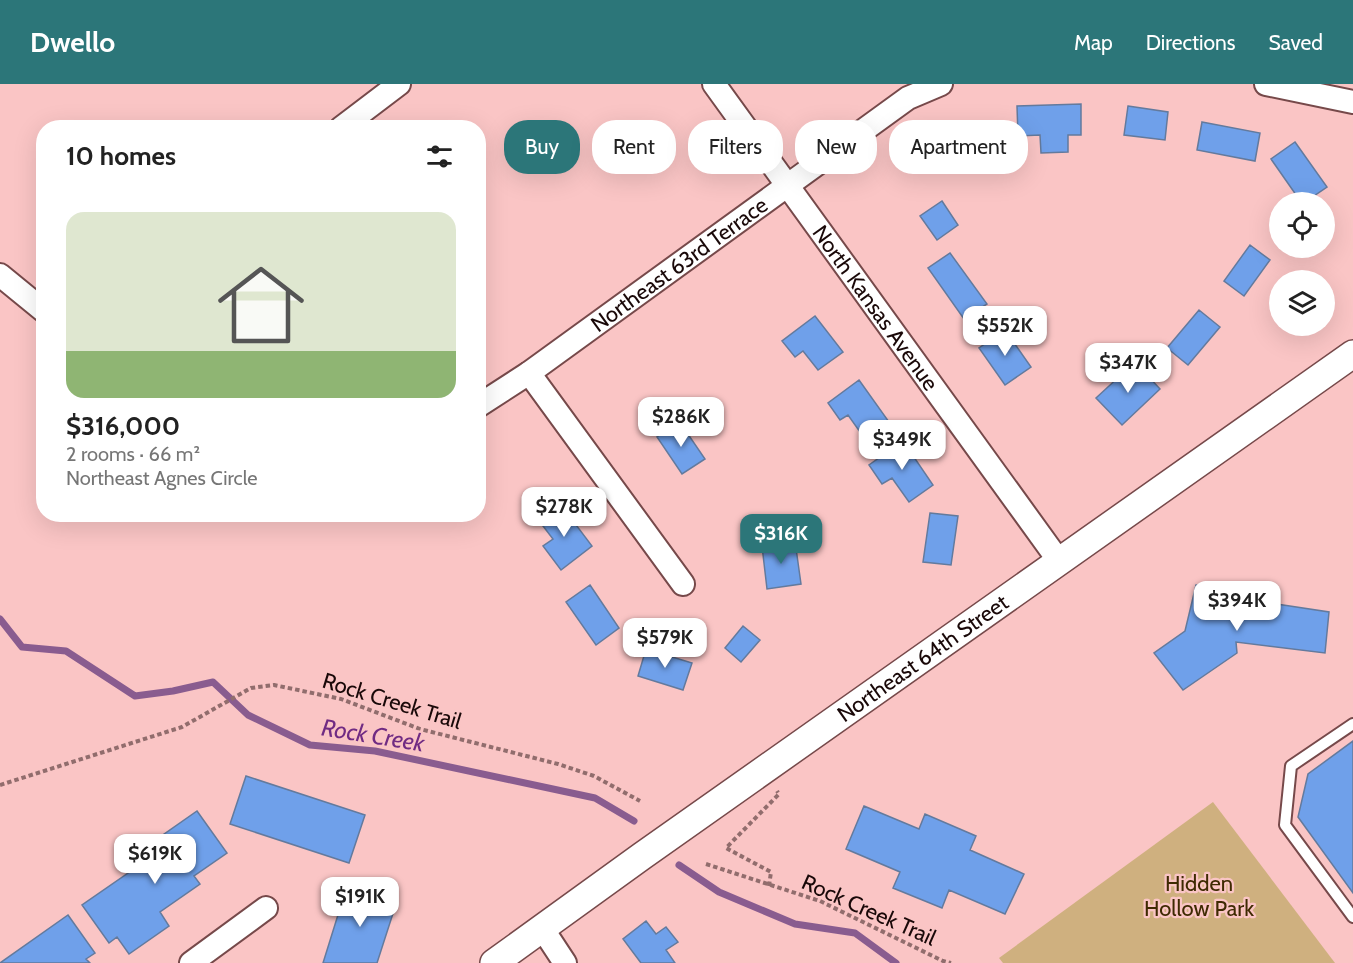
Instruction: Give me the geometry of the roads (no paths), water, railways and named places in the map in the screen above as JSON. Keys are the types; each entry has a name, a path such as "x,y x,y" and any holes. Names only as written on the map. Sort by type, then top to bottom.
{"street":[{"path":"352,120 399,84"},
{"name":"North Kansas Avenue","path":"714,84 1059,561"},
{"name":"Northeast 63rd Terrace","path":"486,401 529,373 908,98 941,84"},
{"path":"1266,84 1353,102"},
{"path":"0,275 36,304"},
{"name":"Northeast 64th Street","path":"494,963 1353,354"},
{"path":"529,373 683,584"},
{"path":"191,963 266,908"},
{"path":"542,928 565,963"}],"lane":[{"path":"1353,724 1291,766 1285,825 1353,917"}],"waterway":[{"name":"Rock Creek","path":"0,619 22,647 66,651 135,696 213,682 248,715 310,745 375,751 595,798 634,821"},
{"name":"Rock Creek","path":"679,865 719,892 795,924 855,933 896,963"}],"park label":[{"name":"Hidden Hollow Park","path":"1199,896"}]}
